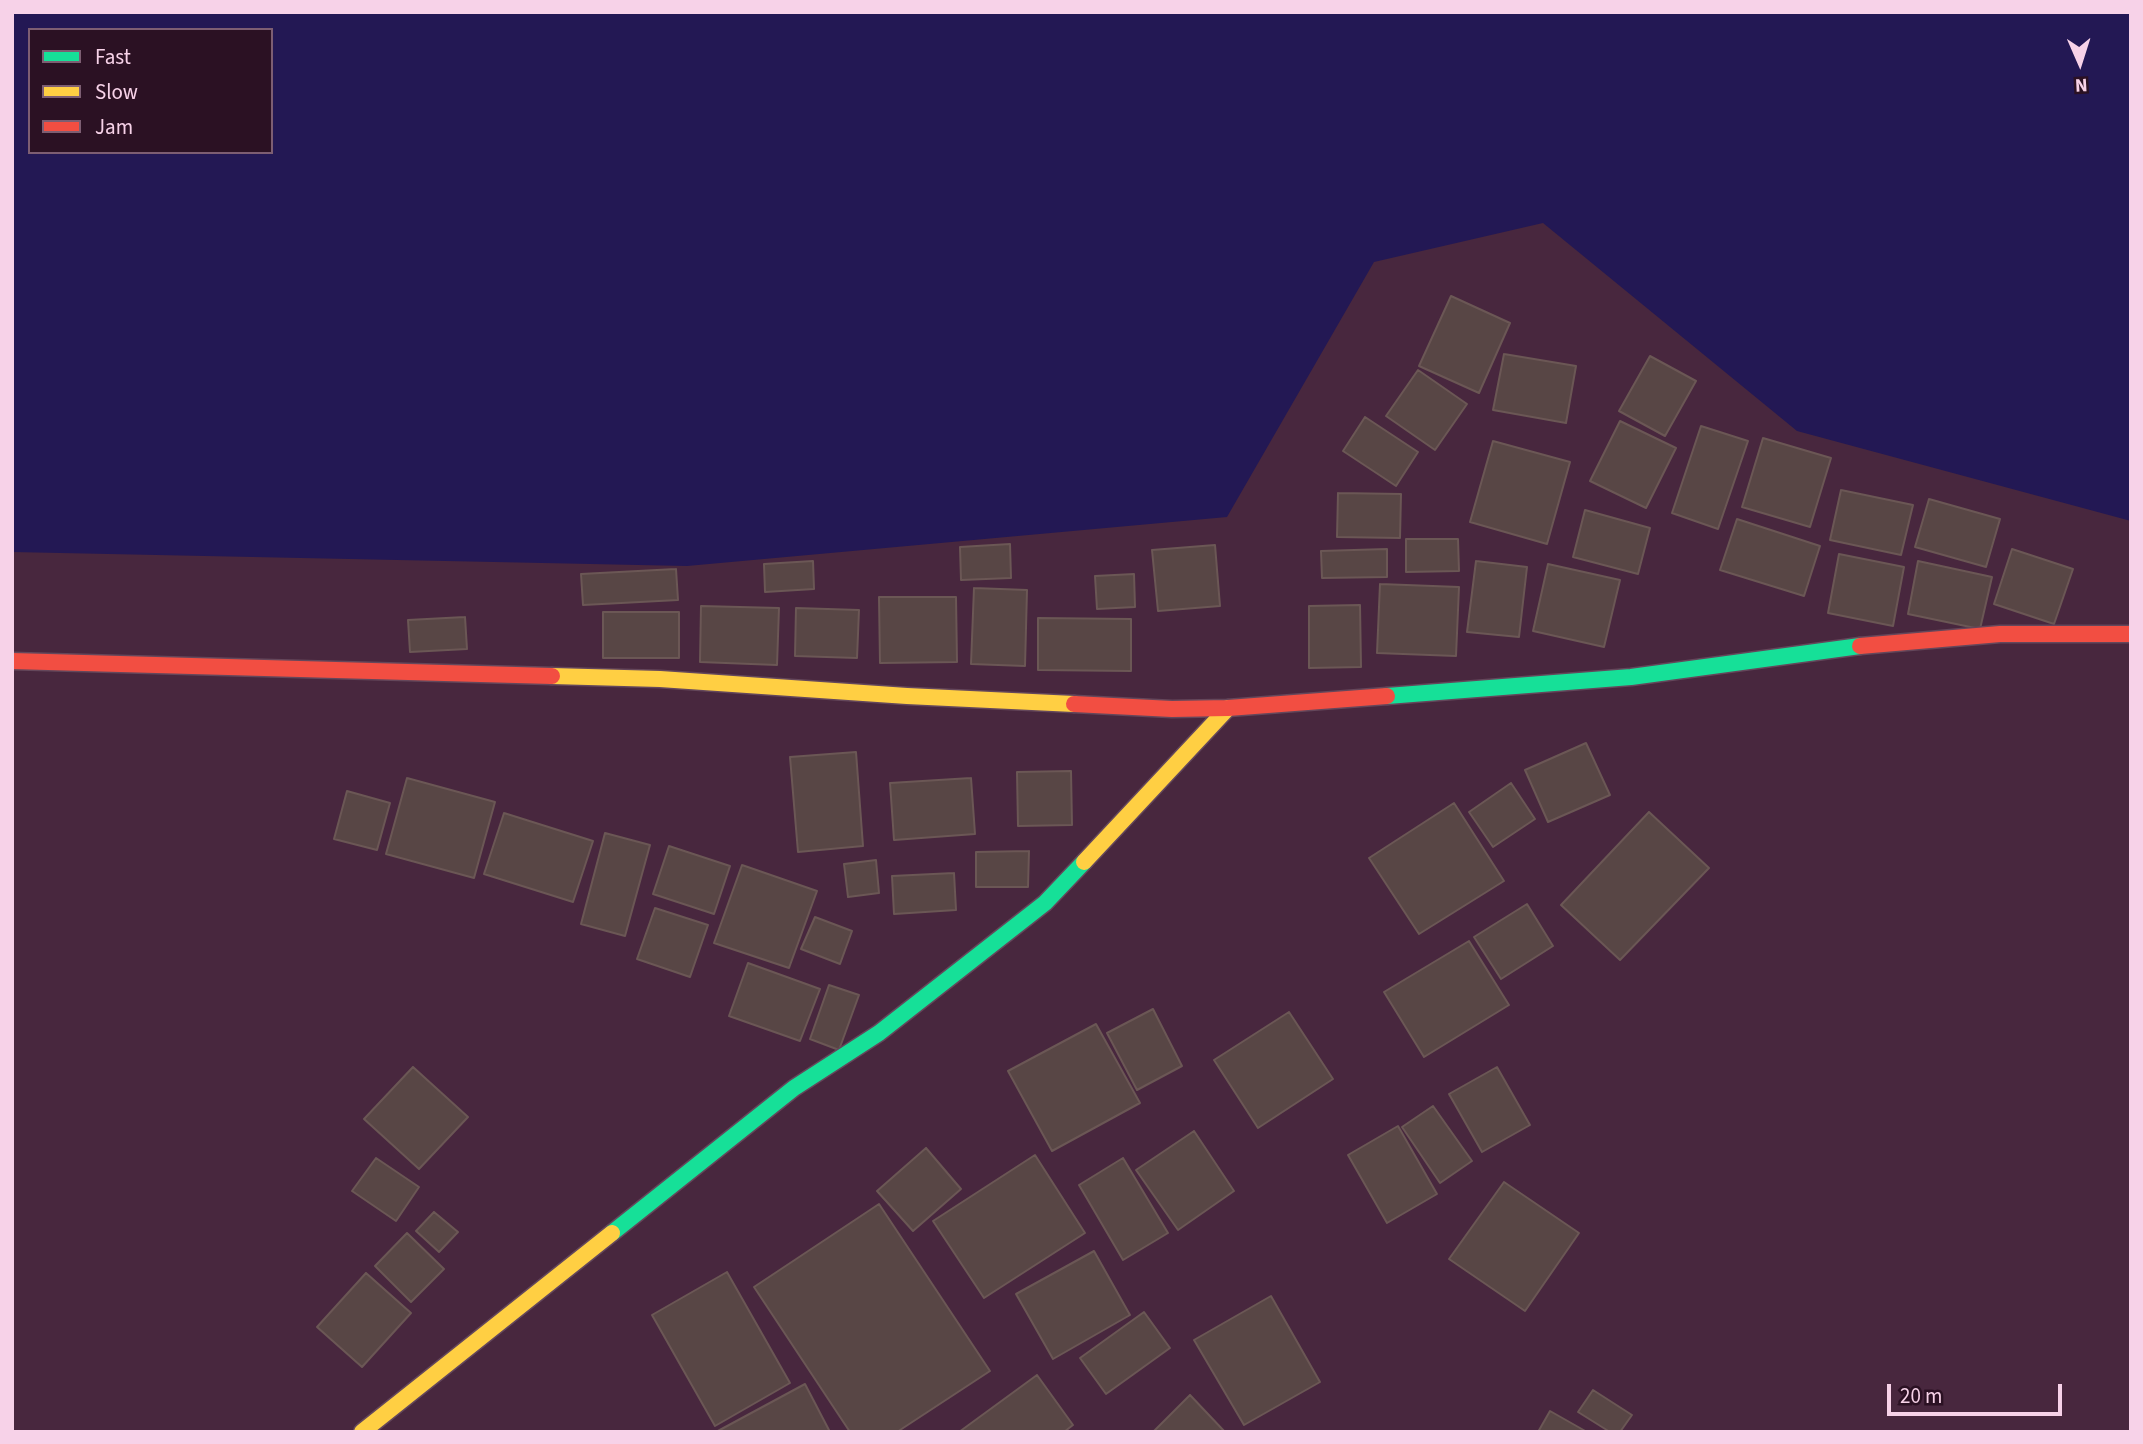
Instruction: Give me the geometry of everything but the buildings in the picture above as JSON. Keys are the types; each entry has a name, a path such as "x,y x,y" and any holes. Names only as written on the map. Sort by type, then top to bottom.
{"main road":[{"path":"12,661 660,679 1172,709 1228,708 1632,677 1853,647 2000,634 2131,634"},
{"path":"362,1432 794,1088 879,1034 1045,903 1228,708"}],"shaded area":[{"path":"12,12 2131,12 2131,521 1797,431 1543,223 1374,262 1227,517 687,566 12,552"}],"traffic: fast":[{"path":"1387,696 1631,677 1860,646"},
{"path":"612,1233 794,1088 879,1033 1045,903 1084,862"}],"traffic: slow":[{"path":"552,676 660,679 1074,704"},
{"path":"1084,862 1228,708"},
{"path":"362,1432 612,1233"}],"traffic: jam":[{"path":"1860,646 2000,634 2131,634"},
{"path":"12,661 552,676"},
{"path":"1074,704 1172,709 1228,708 1387,696"}]}
